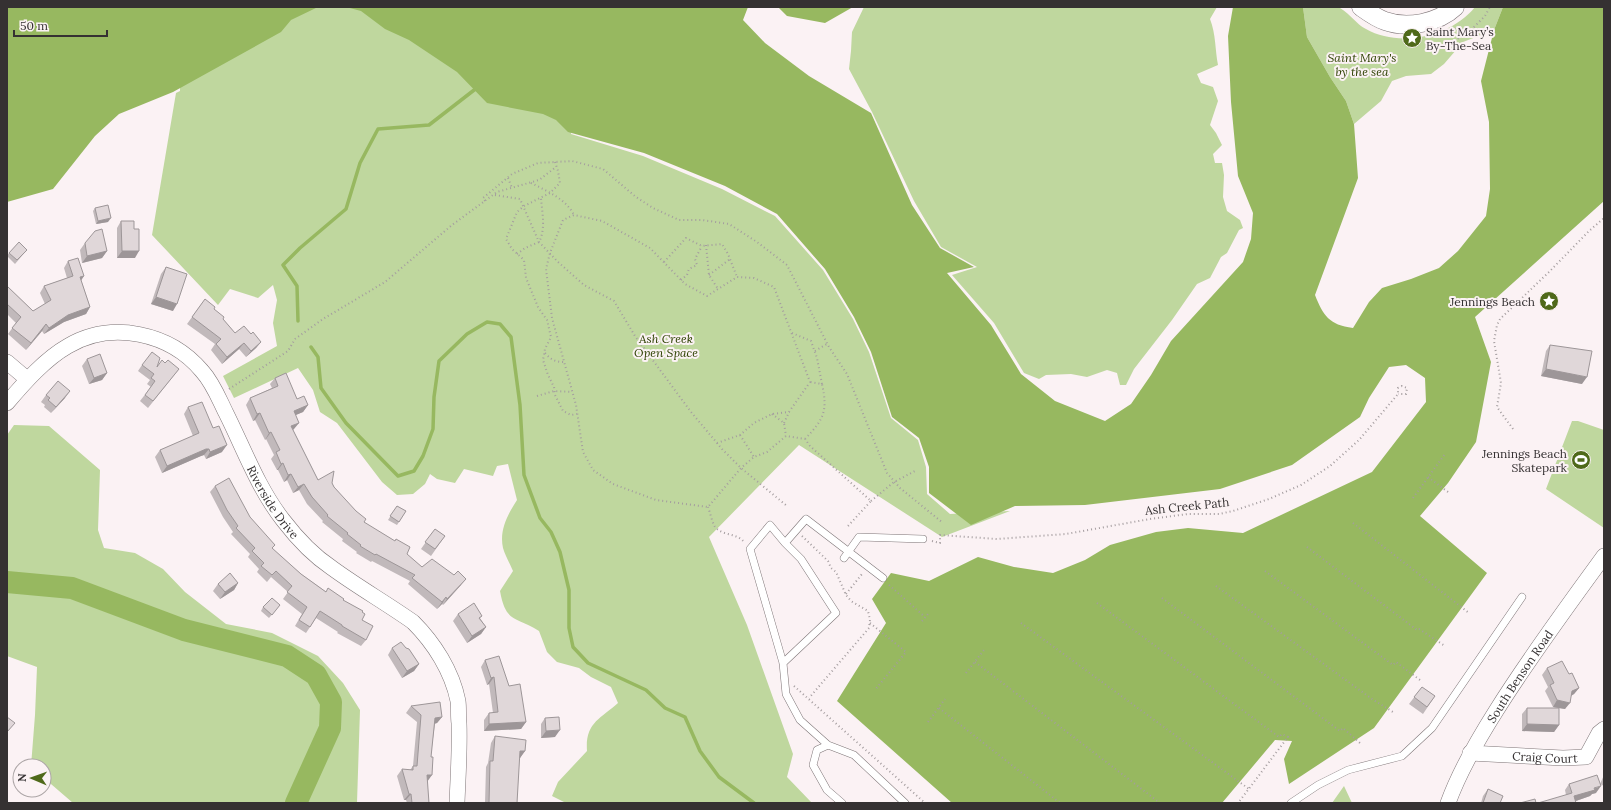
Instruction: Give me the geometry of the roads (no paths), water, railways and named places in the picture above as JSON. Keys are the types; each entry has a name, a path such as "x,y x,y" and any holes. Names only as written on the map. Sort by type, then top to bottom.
{"street":[{"path":"1361,7 1371,14 1386,21 1403,24 1419,23 1438,19 1455,7"},
{"name":"Riverside Drive","path":"7,403 27,380 68,346 98,334 117,332 149,336 181,351 202,371 218,396 264,491 282,519 297,537 331,568 413,622 423,632 439,655 450,679 458,702 459,732 457,803"},
{"path":"7,362 27,380"},
{"name":"South Benson Road","path":"1448,803 1457,779 1470,753 1511,688 1604,556"},
{"name":"Craig Court","path":"1470,753 1562,758 1586,757 1599,733 1604,729"}],"lane":[{"path":"785,542 806,519 846,554 882,578"},
{"path":"783,663 836,613 801,558 770,525 750,549 783,663 786,694 800,720 828,745 854,755 905,803"},
{"path":"846,554 859,537 923,539"},
{"path":"1291,803 1318,785 1348,770 1402,756 1432,728 1522,597"},
{"path":"828,745 817,750 813,765 827,790 842,803"}],"waterway":[{"path":"298,321 297,286 283,265 300,248 346,209 360,163 378,129 429,125 478,87"},
{"path":"311,347 318,357 321,388 346,423 398,476 414,471 423,456 433,429 434,397 439,361 467,334 487,322 500,324 511,337 520,405 524,475 540,518 551,532 560,552 569,590 569,628 573,647 588,663 646,690 665,708 685,717 700,751 719,777 754,803"},
{"path":"7,582 72,588 184,630 287,656 316,675 331,702 330,728 296,803"}],"place":[{"name":"Saint Mary’s By-The-Sea","path":"1412,38"},
{"name":"Jennings Beach","path":"1549,301"},
{"name":"Jennings Beach Skatepark","path":"1581,460"}],"park label":[{"name":"Saint Mary's by the sea","path":"1362,64"},
{"name":"Ash Creek Open Space","path":"666,345"}]}
